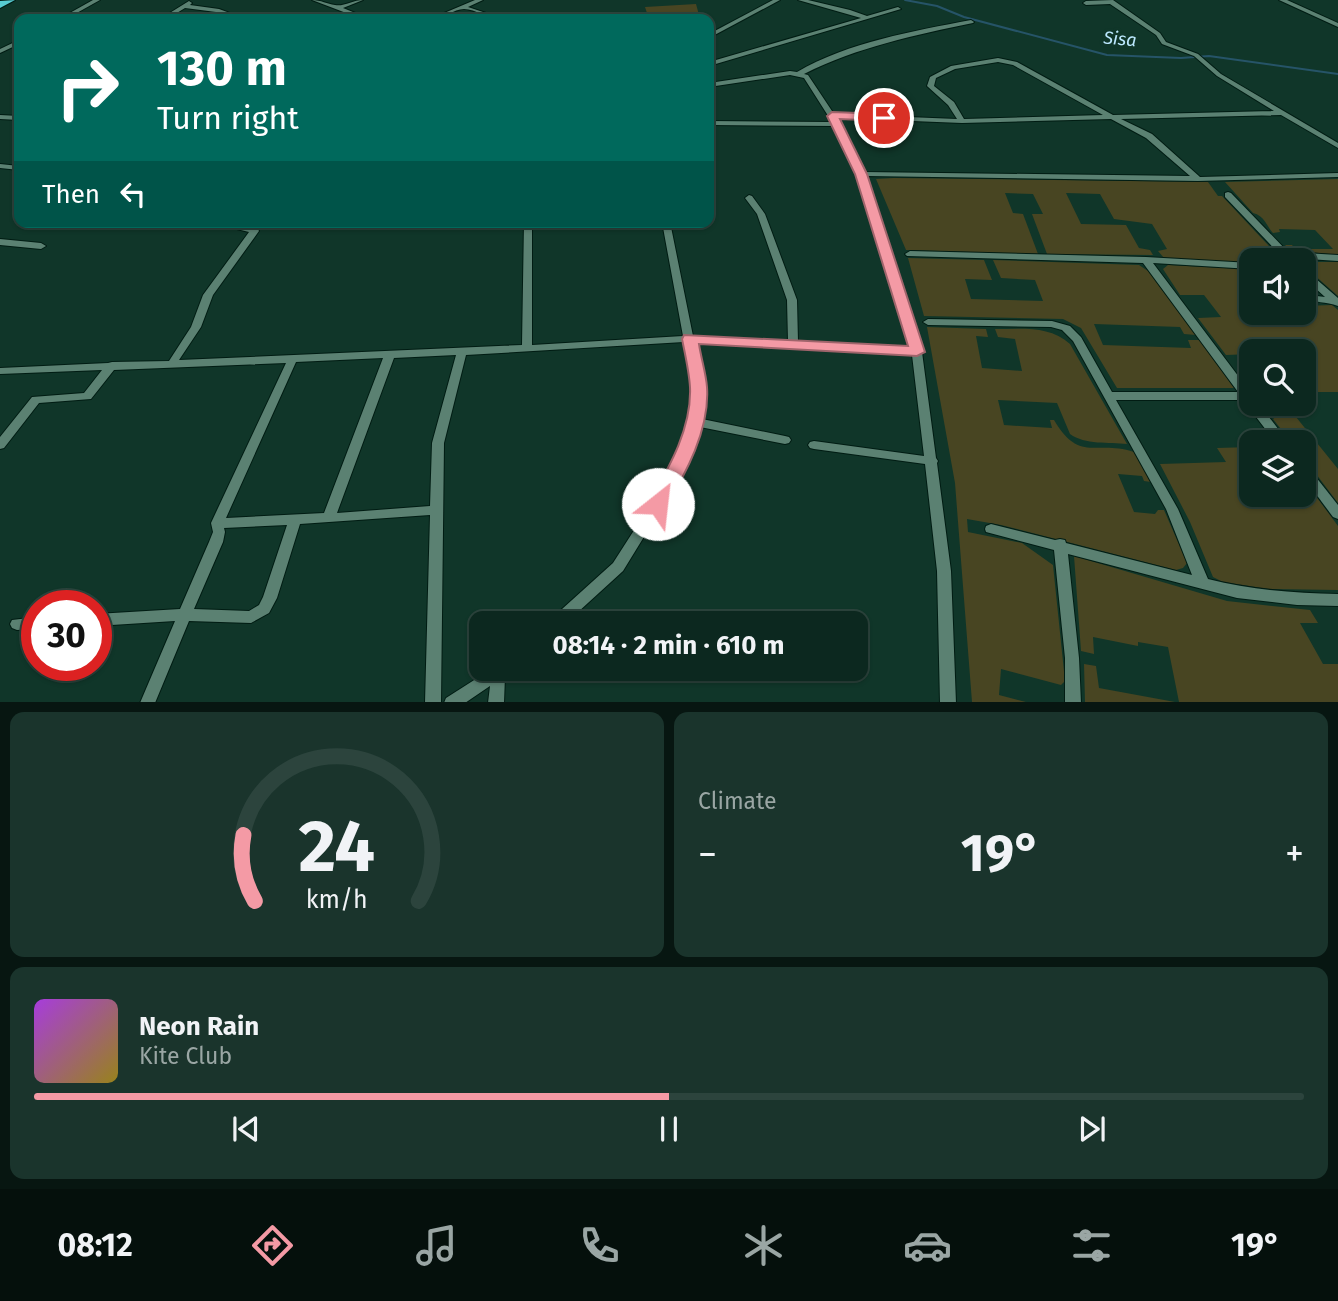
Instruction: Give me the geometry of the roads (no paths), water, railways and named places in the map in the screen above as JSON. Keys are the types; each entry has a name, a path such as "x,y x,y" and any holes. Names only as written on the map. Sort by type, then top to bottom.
{"highway":[{"path":"0,5 10,0"}],"street":[{"path":"70,14 97,0"},
{"path":"172,14 194,0"},
{"path":"315,0 353,14"},
{"path":"338,8 360,0"},
{"path":"446,14 480,0"},
{"path":"714,33 777,0"},
{"path":"801,0 867,18"},
{"path":"1284,1 1304,0"},
{"path":"1086,3 1110,1 1158,34 1171,48 1206,60 1219,75 1338,146"},
{"path":"1284,1 1338,26"},
{"path":"186,6 229,14"},
{"path":"463,7 485,14"},
{"path":"714,63 898,9"},
{"path":"714,84 800,73 826,60 896,38 971,22"},
{"path":"962,121 951,104 930,86 933,77 953,67 992,60 1015,63 1149,136 1198,179"},
{"path":"800,73 811,79 819,97 838,124 861,174 917,352 944,571 948,702"},
{"path":"832,116 962,121 1284,113"},
{"path":"714,123 838,124"},
{"path":"861,174 1198,179 1338,175"},
{"path":"1213,179 1279,248"},
{"path":"749,198 761,214 792,300 793,345"},
{"path":"173,362 196,327 208,295 255,231 241,228"},
{"path":"527,349 528,228"},
{"path":"569,611 618,567 671,483 696,422 698,387 667,228"},
{"path":"0,242 41,246"},
{"path":"910,254 1146,260 1239,265"},
{"path":"1316,258 1338,258"},
{"path":"1146,260 1239,386"},
{"path":"1316,283 1337,301"},
{"path":"1316,299 1337,301"},
{"path":"928,322 1052,324 1066,328 1077,339 1176,516 1202,582"},
{"path":"0,371 527,349 690,339 917,352"},
{"path":"433,702 438,443 462,352"},
{"path":"329,518 390,355"},
{"path":"147,702 216,542 219,532 217,523 293,358"},
{"path":"0,445 36,400 87,396 112,365"},
{"path":"1110,396 1239,401"},
{"path":"1262,416 1273,430"},
{"path":"696,422 785,440"},
{"path":"814,445 932,461"},
{"path":"1316,486 1338,514"},
{"path":"217,523 436,510"},
{"path":"112,619 184,615 251,617 264,609 295,520"},
{"path":"991,528 1237,592 1297,599 1338,600"},
{"path":"1060,544 1072,658 1073,702"},
{"path":"17,624 21,624"},
{"path":"452,702 487,681"},
{"path":"496,702 500,681"}],"waterway":[{"name":"Sisa","path":"905,0 937,6 964,17 1107,55 1181,58 1209,56 1338,74"}]}
